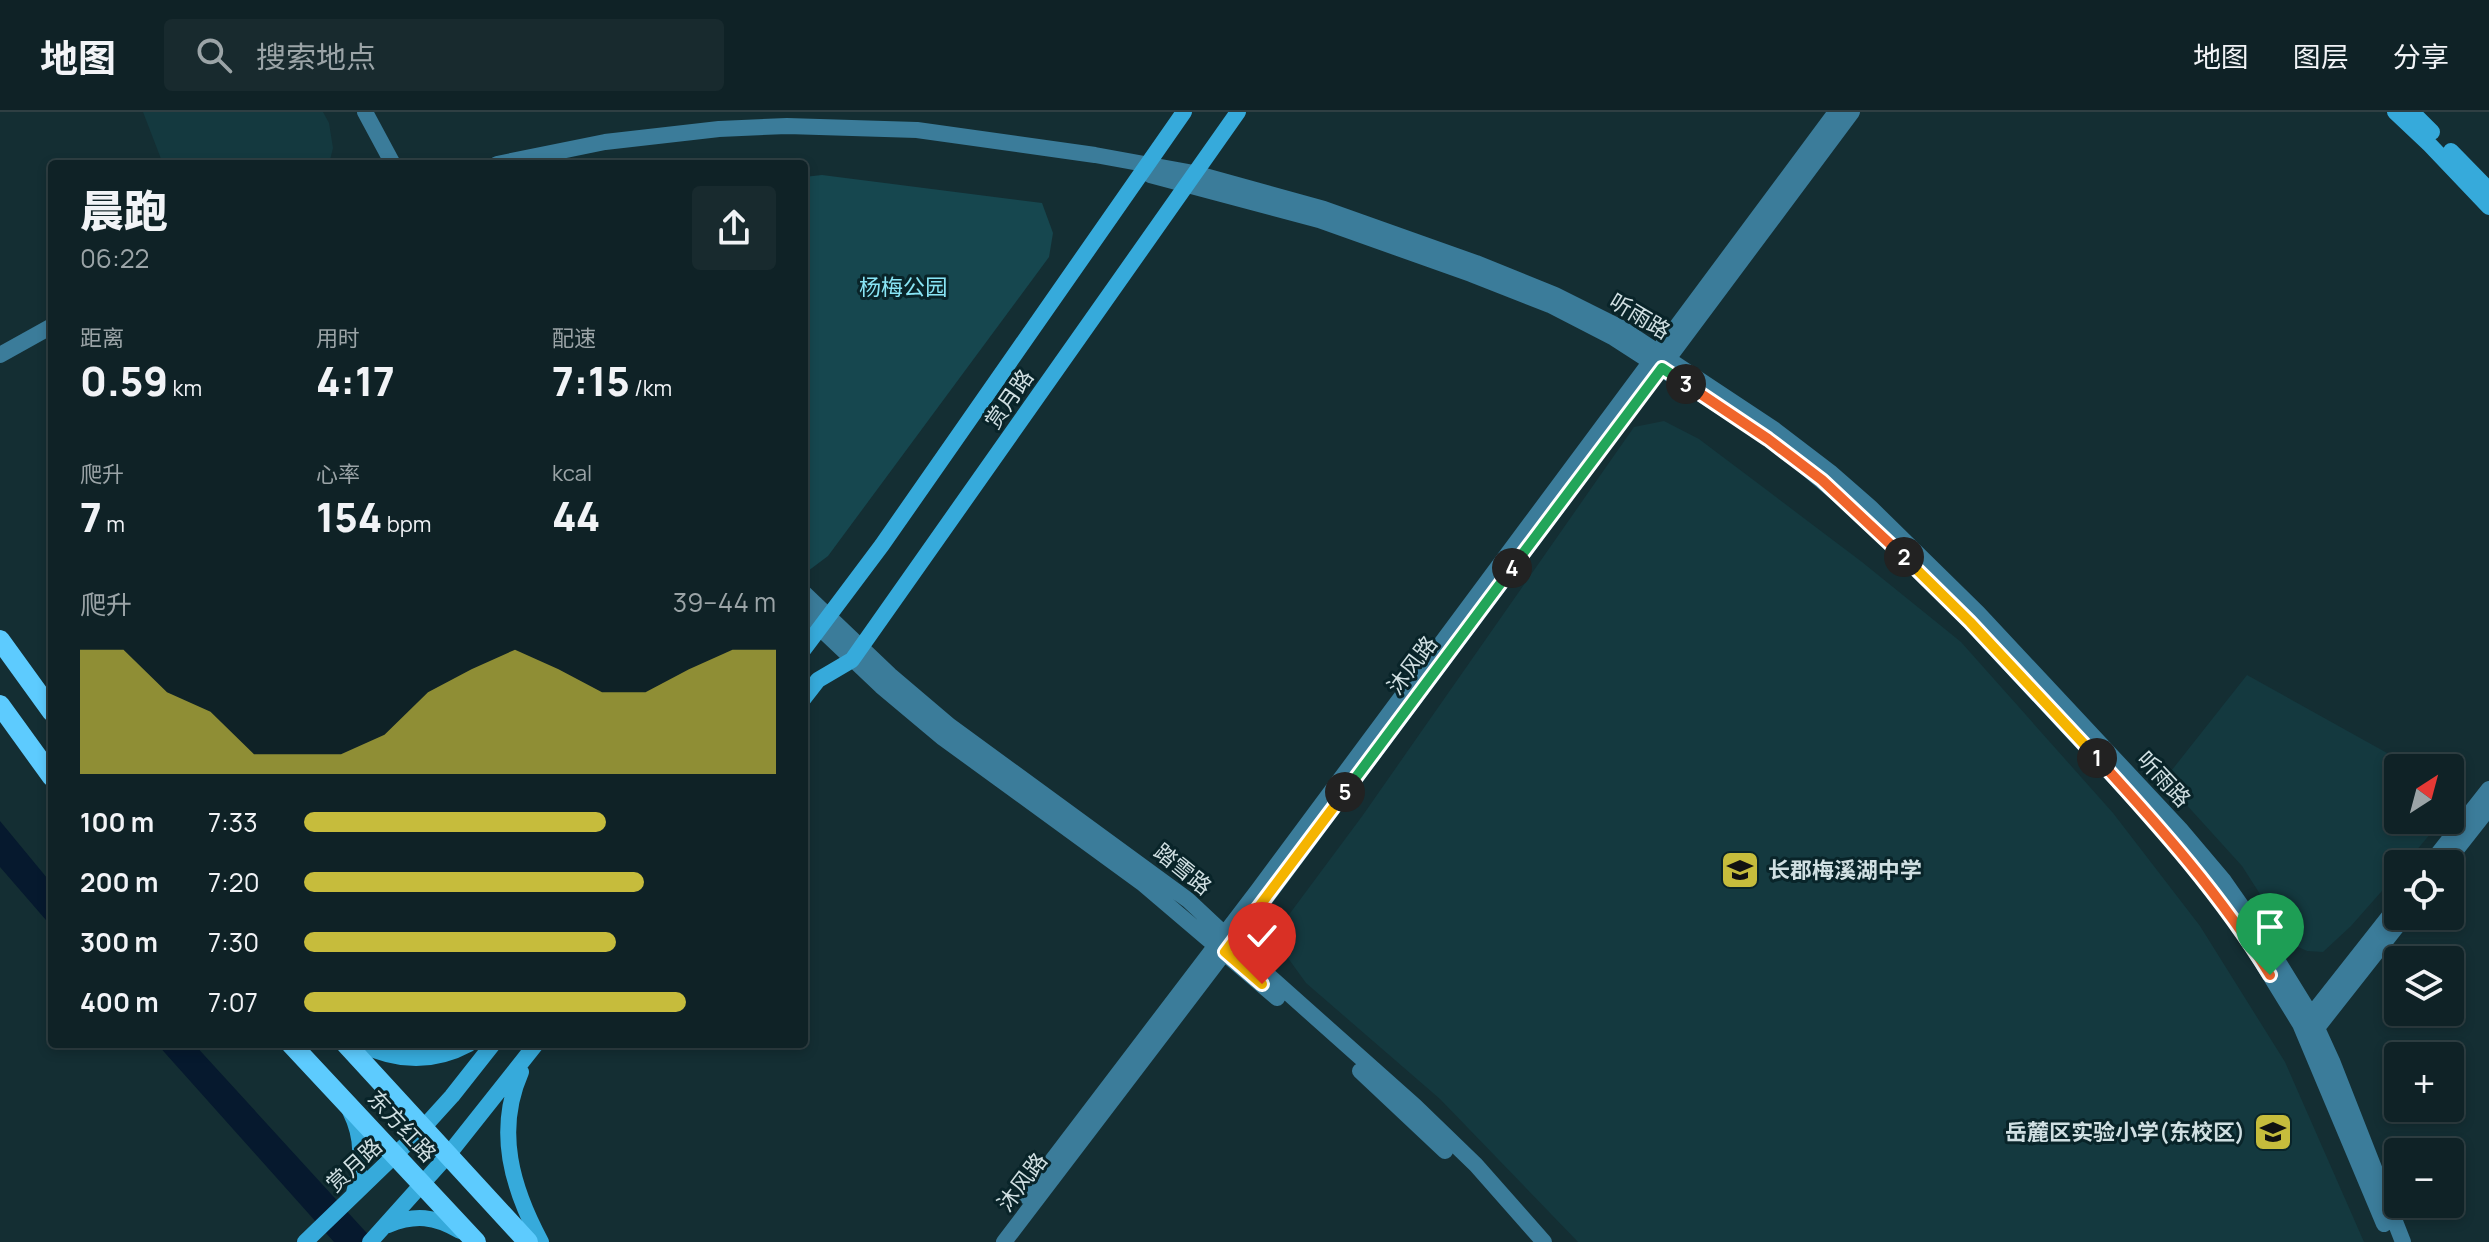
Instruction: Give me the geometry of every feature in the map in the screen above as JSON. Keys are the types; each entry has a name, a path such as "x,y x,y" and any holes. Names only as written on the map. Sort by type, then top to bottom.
{"main road":[{"name":"赏月路","path":"808,644 882,545 1184,112"},
{"name":"赏月路","path":"808,693 818,680 857,654 1238,112"},
{"path":"2395,112 2489,207"},
{"path":"2412,112 2489,190"},
{"path":"0,640 48,706"},
{"path":"0,705 48,771"},
{"name":"东方红路","path":"295,1048 475,1242"},
{"name":"东方红路","path":"350,1048 528,1242"},
{"path":"372,1048 414,1059 435,1058 459,1048"},
{"name":"赏月路","path":"305,1242 423,1128 490,1048"},
{"path":"370,1242 448,1155 532,1049"},
{"path":"532,1049 515,1086 507,1134 509,1163 518,1193 541,1242"},
{"path":"346,1101 361,1137 361,1165 354,1194"},
{"path":"387,1226 414,1217 430,1217 445,1222 475,1242"}],"street":[{"path":"354,112 380,160"},
{"path":"365,112 391,160"},
{"name":"沐风路","path":"1660,360 1836,112"},
{"name":"沐风路","path":"1004,1242 1660,360 1852,112"},
{"name":"听雨路","path":"517,160 656,135 801,126 917,130 1145,169 1191,178 1471,274 1564,311 1660,360 1775,430 1830,472 1902,538 1978,613 2180,829 2224,881 2261,934 2309,1028 2403,1242"},
{"name":"听雨路","path":"573,160 722,139 801,136 918,141 1145,169"},
{"path":"0,345 48,318"},
{"path":"0,355 48,328"},
{"name":"踏雪路","path":"808,599 824,623 943,738 1224,943 1425,1116 1476,1165 1544,1242"},
{"name":"踏雪路","path":"808,615 824,623"},
{"path":"2441,850 2489,789"},
{"path":"2456,850 2489,808"},
{"path":"2309,1028 2384,924"},
{"path":"2309,1028 2393,930"},
{"name":"沐风路","path":"991,1242 1224,943"},
{"name":"踏雪路","path":"1224,943 1408,1114 1469,1174 1530,1242"},
{"name":"听雨路","path":"2309,1028 2391,1242"}],"shaded area":[{"path":"143,112 323,112 329,123 333,148 330,160 161,160"},
{"name":"长郡梅溪湖中学","path":"1664,421 1699,439 1862,562 1961,642 2113,813 2200,926 2285,1062 2364,1242 1578,1242 1440,1099 1306,983 1280,947 1282,924 1363,815 1634,427"},
{"path":"2247,675 2389,754 2384,754 2384,834 2430,834 2417,850 2384,850 2384,888 2323,952 2307,951 2292,944 2242,866 2164,780"},
{"path":"0,821 48,879 48,922 0,867"},
{"path":"161,1048 198,1048 375,1242 334,1242"}],"green space":[{"name":"杨梅公园","path":"822,175 1042,203 1053,233 1049,257 828,556 808,571 808,177"}],"place":[{"name":"长郡梅溪湖中学","path":"1740,870"},
{"name":"岳麓区实验小学(东校区)","path":"2273,1132"}],"route":[{"path":"1262,984 1225,952 1662,368 1768,439 1822,480 1862,515 1970,622 2171,838 2213,890 2270,975"}]}
